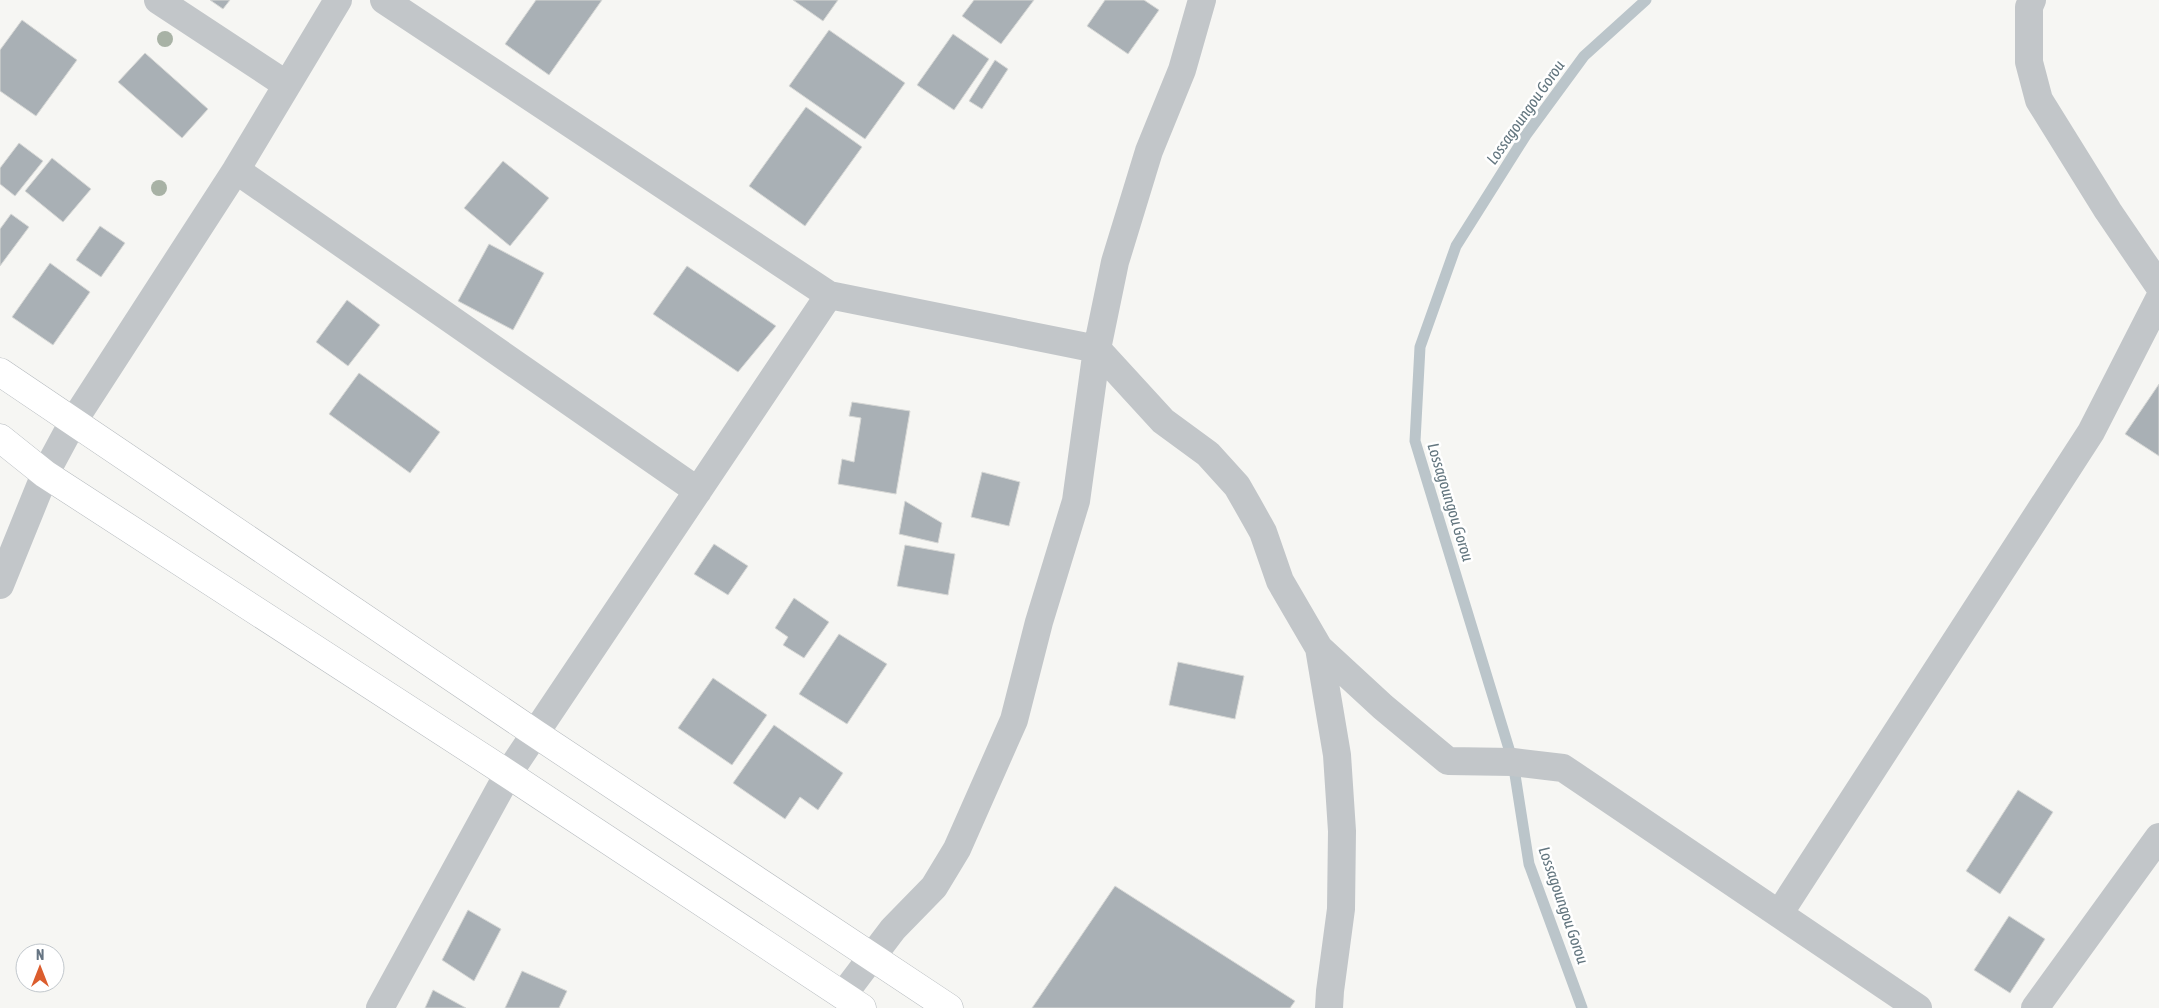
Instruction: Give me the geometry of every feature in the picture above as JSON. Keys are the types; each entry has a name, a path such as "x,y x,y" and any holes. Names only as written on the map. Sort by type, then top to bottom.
{"main road":[{"path":"0,372 536,734 949,1008"},
{"path":"0,438 46,474 853,1001"}],"street":[{"path":"158,0 287,85"},
{"path":"0,585 46,474 73,422 236,170 338,0"},
{"path":"384,0 829,294 1097,349 1163,421 1208,454 1237,486 1263,532 1280,581 1319,648 1383,707 1448,761 1513,762 1563,768 1918,1008"},
{"path":"853,1001 872,956 893,929 934,887 958,849 1014,720 1039,622 1076,501 1097,349 1115,262 1149,151 1182,70 1202,0"},
{"path":"2032,0 2030,7 2030,62 2039,100 2108,211 2159,286"},
{"path":"236,170 698,491"},
{"path":"380,1008 508,774 829,294"},
{"path":"1779,914 2091,432 2159,299"},
{"path":"1319,648 1337,755 1342,831 1341,909 1329,1008"},
{"path":"2035,1008 2159,837"}],"building":[{"path":"210,0 230,0 223,9"},
{"path":"536,0 602,0 549,75 505,44"},
{"path":"793,0 838,0 823,21"},
{"path":"974,0 1034,0 1001,44 962,16"},
{"path":"1105,0 1144,0 1159,10 1128,54 1087,26"},
{"path":"22,20 77,60 36,116 0,91 0,50"},
{"path":"829,30 905,83 865,139 789,86"},
{"path":"953,34 989,59 954,110 917,85"},
{"path":"145,53 208,109 182,138 118,82"},
{"path":"995,60 1008,69 982,109 969,101"},
{"path":"806,107 862,147 805,226 749,186"},
{"path":"19,143 43,161 15,196 0,184 0,168"},
{"path":"52,158 91,189 63,222 25,191"},
{"path":"503,161 549,198 510,246 464,208"},
{"path":"11,214 29,227 0,266 0,229"},
{"path":"100,226 125,243 101,277 76,260"},
{"path":"489,244 544,273 513,330 458,301"},
{"path":"50,263 90,292 53,345 12,317"},
{"path":"687,266 776,326 738,372 653,314"},
{"path":"347,300 380,325 348,366 316,342"},
{"path":"359,373 440,432 410,473 329,414"},
{"path":"2159,384 2159,456 2125,434"},
{"path":"852,402 910,411 896,494 838,484 842,459 854,462 861,418 849,416"},
{"path":"982,472 1020,482 1009,526 971,517"},
{"path":"905,501 942,523 938,543 899,534"},
{"path":"714,544 748,566 728,595 694,574"},
{"path":"905,545 955,554 948,595 897,586"},
{"path":"794,598 829,622 804,658 783,645 788,637 775,628"},
{"path":"839,634 887,664 847,724 799,694"},
{"path":"1178,662 1244,676 1235,719 1169,705"},
{"path":"713,678 767,715 732,765 678,728"},
{"path":"774,725 843,773 818,810 800,797 785,819 733,783"},
{"path":"2018,790 2053,812 2000,894 1966,871"},
{"path":"1115,886 1295,1001 1290,1008 1032,1008"},
{"path":"468,910 501,929 474,981 442,960"},
{"path":"2009,916 2045,939 2010,993 1974,970"},
{"path":"522,971 567,991 559,1008 505,1008"},
{"path":"433,990 466,1008 425,1008"}],"waterway":[{"name":"Lossagoungou Gorou","path":"1582,1008 1529,864 1513,762 1415,441 1420,347 1456,246 1526,135 1584,56 1646,0"}]}
